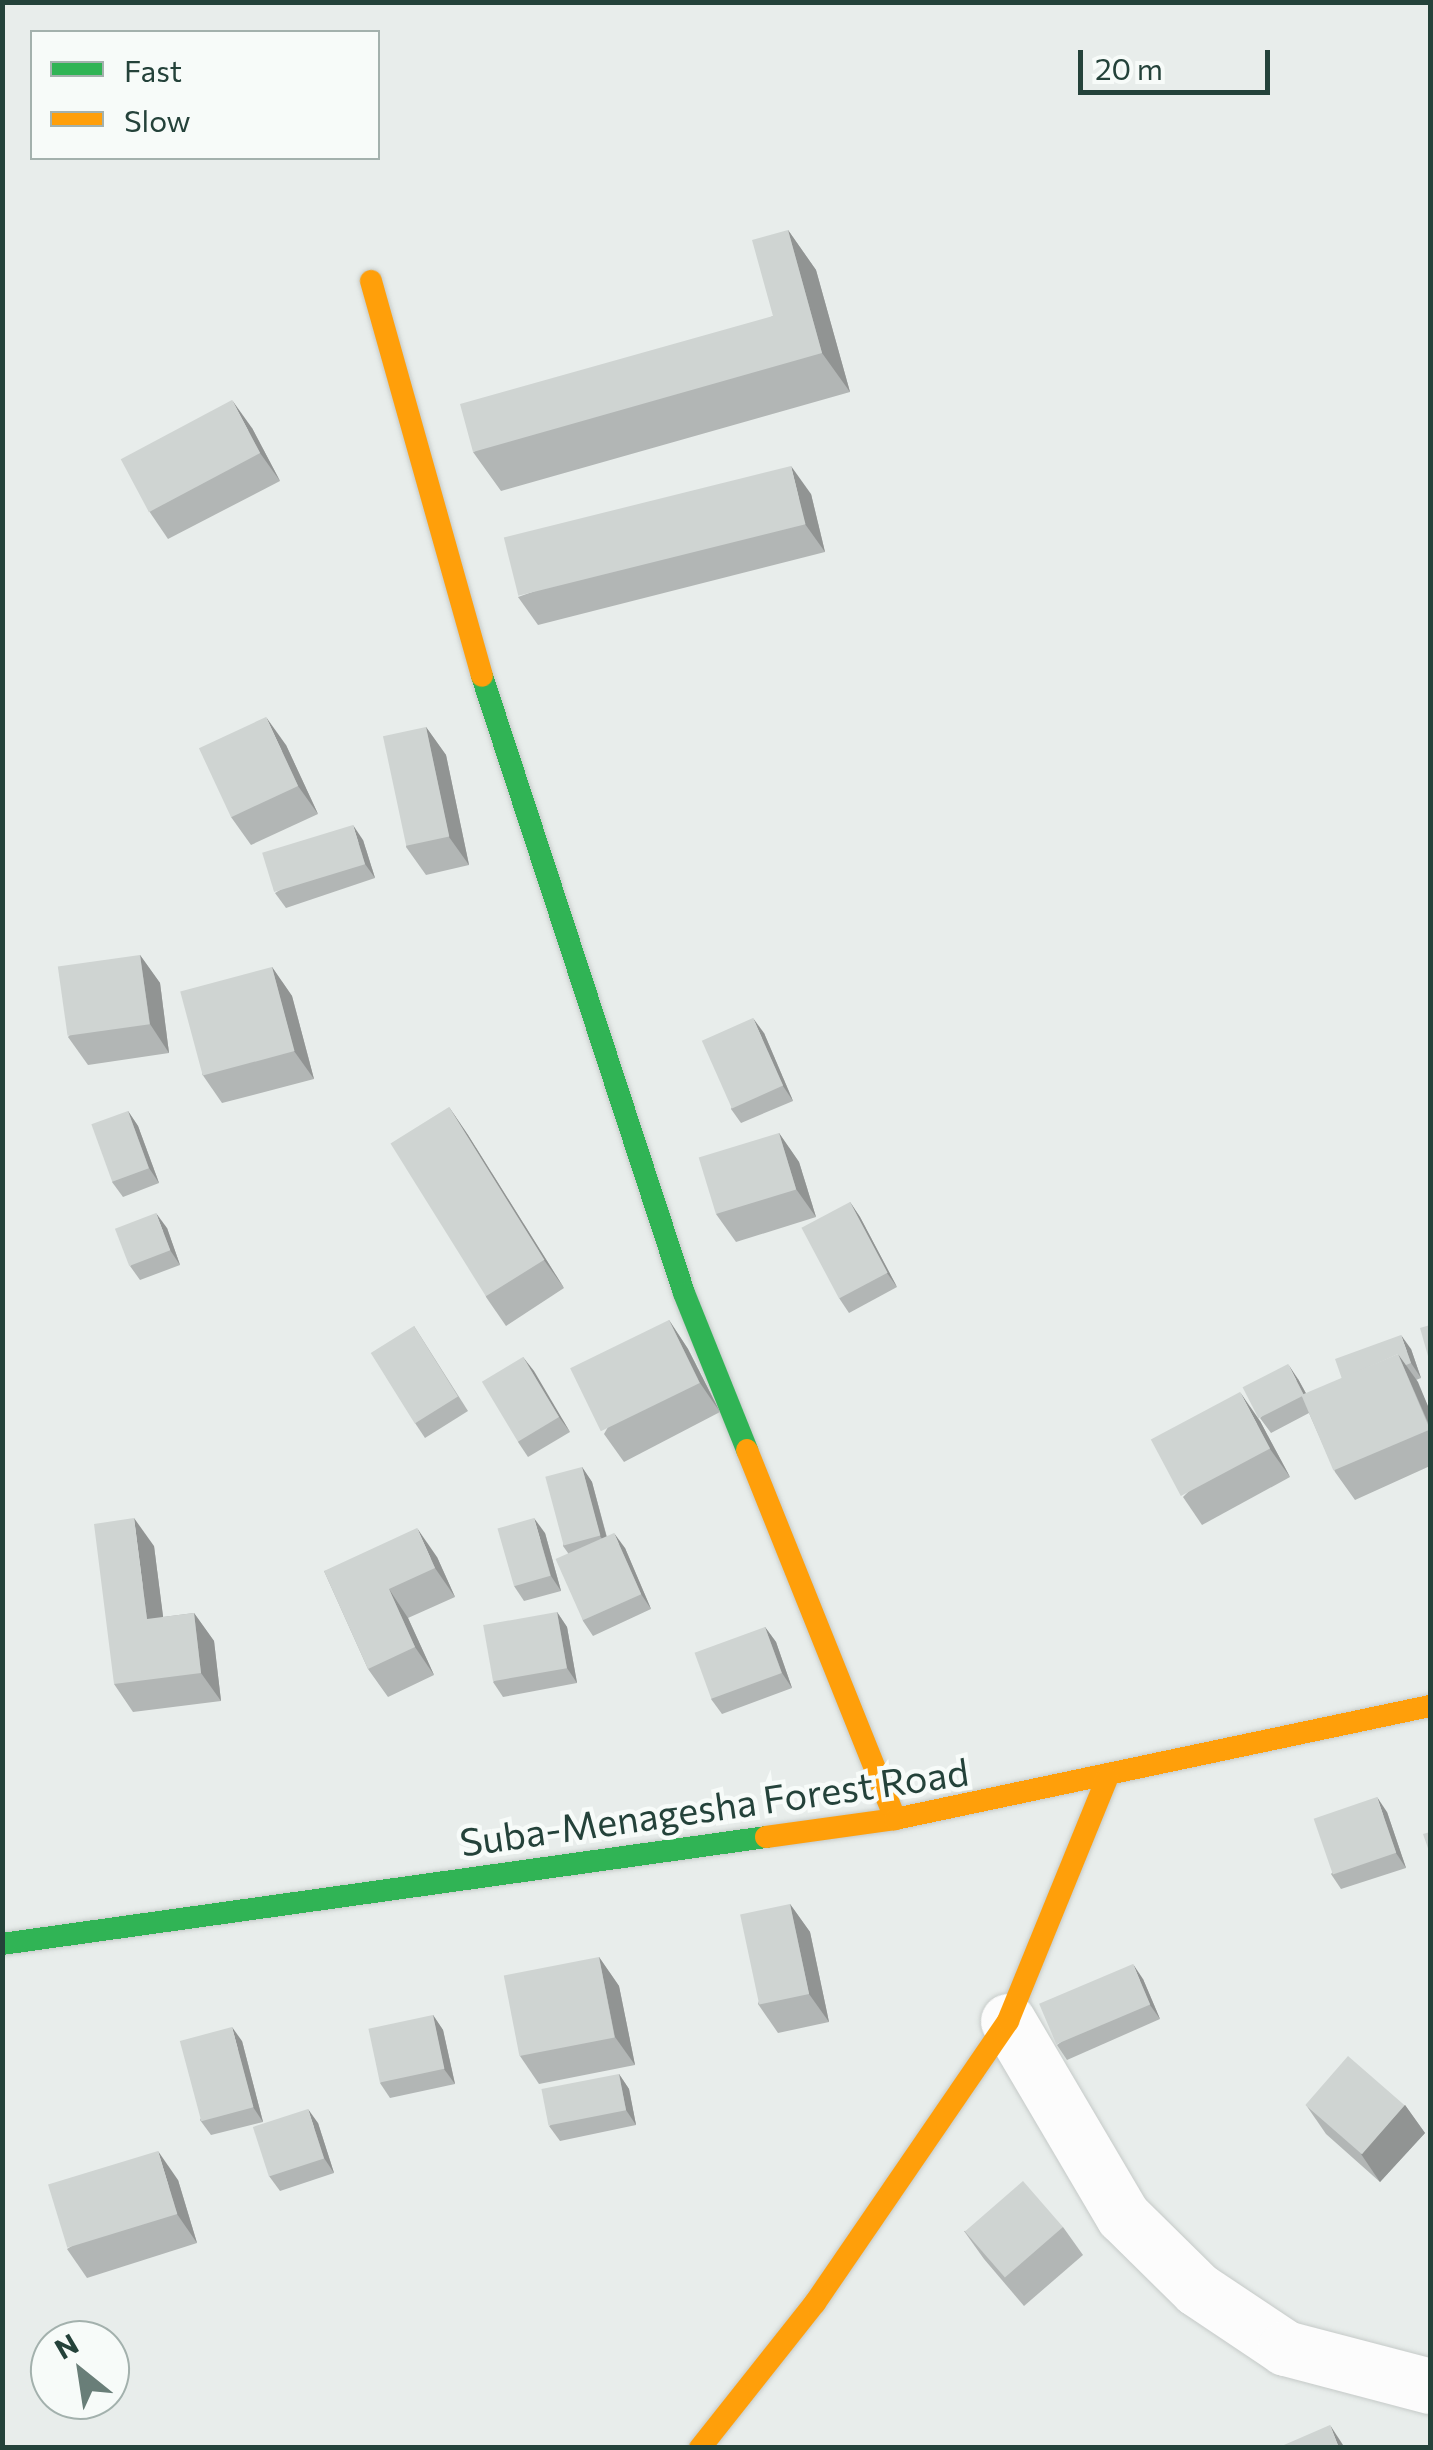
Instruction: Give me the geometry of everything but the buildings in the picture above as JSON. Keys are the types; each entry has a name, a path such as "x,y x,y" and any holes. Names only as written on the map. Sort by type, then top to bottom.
{"street":[{"path":"372,282 458,601 684,1294 895,1819"},
{"name":"Suba-Menagesha Forest Road","path":"2,1944 895,1819 1107,1778 1430,1706"},
{"path":"700,2448 815,2302 1008,2021 1107,1778"},
{"path":"1008,2021 1123,2216 1197,2289 1285,2348 1430,2386"}],"traffic: fast":[{"path":"482,676 684,1293 747,1450"},
{"path":"2,1944 766,1837"}],"traffic: slow":[{"path":"371,281 482,676"},
{"path":"747,1450 895,1819"},
{"path":"766,1837 895,1819 1430,1706"},
{"path":"700,2448 815,2303 1008,2021 1107,1778"}]}
